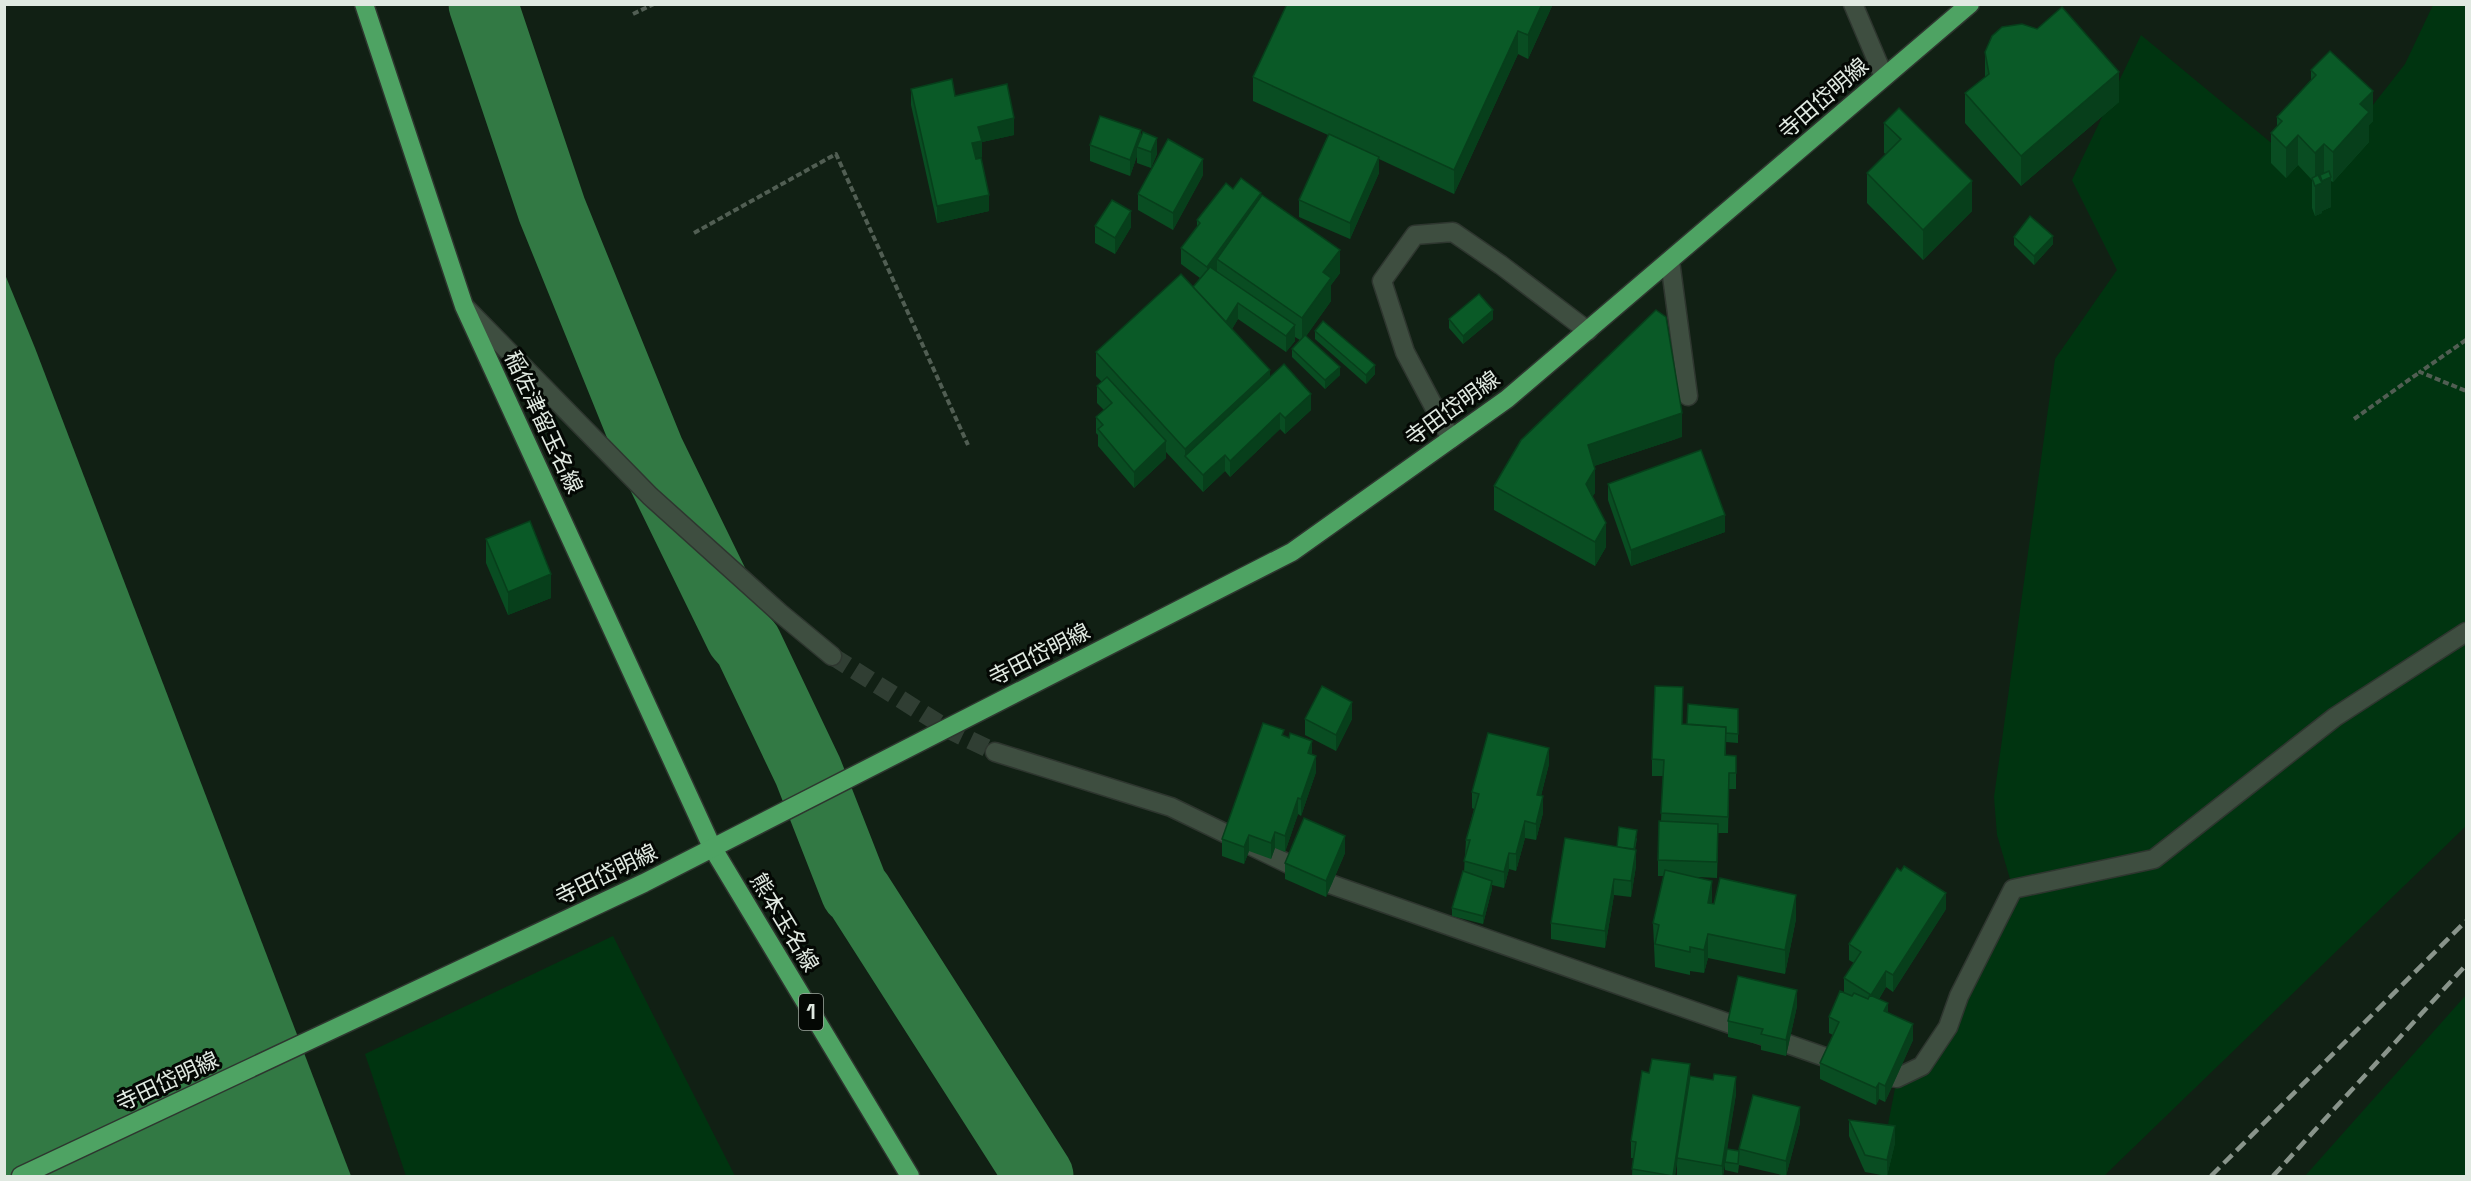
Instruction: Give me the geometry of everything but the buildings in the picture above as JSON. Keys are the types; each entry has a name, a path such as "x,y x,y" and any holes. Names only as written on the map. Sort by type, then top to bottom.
{"main road":[{"name":"稲佐津留玉名線","path":"364,4 464,306 712,847"},
{"name":"寺田岱明線","path":"21,1176 644,883 1292,552 1507,399 1970,4"},
{"name":"熊本玉名線","path":"712,847 910,1176"}],"street":[{"path":"1853,4 1884,77"},
{"path":"1451,439 1405,352 1382,281 1415,236 1453,232 1501,264 1588,331"},
{"path":"1670,261 1688,396"},
{"path":"464,306 650,496 789,621 832,656"},
{"path":"994,752 1171,807 1330,884 1877,1075 1897,1078 1922,1066 1948,1027 1959,996 2013,889 2154,859 2335,717 2466,632"}],"path":[{"path":"633,14 654,4"},
{"path":"694,233 836,154 968,445"},
{"path":"2354,419 2466,340"},
{"path":"2420,372 2466,391"}],"shaded area":[{"path":"2433,5 2466,5 2466,826 2104,1176 1878,1176 1897,1078 1941,1037 2013,889 1997,835 1994,797 2055,359 2117,270 2072,180 2141,35 2315,179 2405,64"},
{"path":"4,272 35,348 351,1176 5,1176"},
{"path":"613,936 735,1176 406,1176 365,1054"},
{"path":"2466,995 2466,1176 2305,1176"}],"waterway":[{"path":"483,4 552,210 650,452 740,636 748,645 808,771 855,891 1039,1176"}],"tunnel":[{"path":"832,656 951,731 995,752"}],"railway":[{"path":"2211,1176 2466,921"},
{"path":"2273,1176 2466,965"}]}
